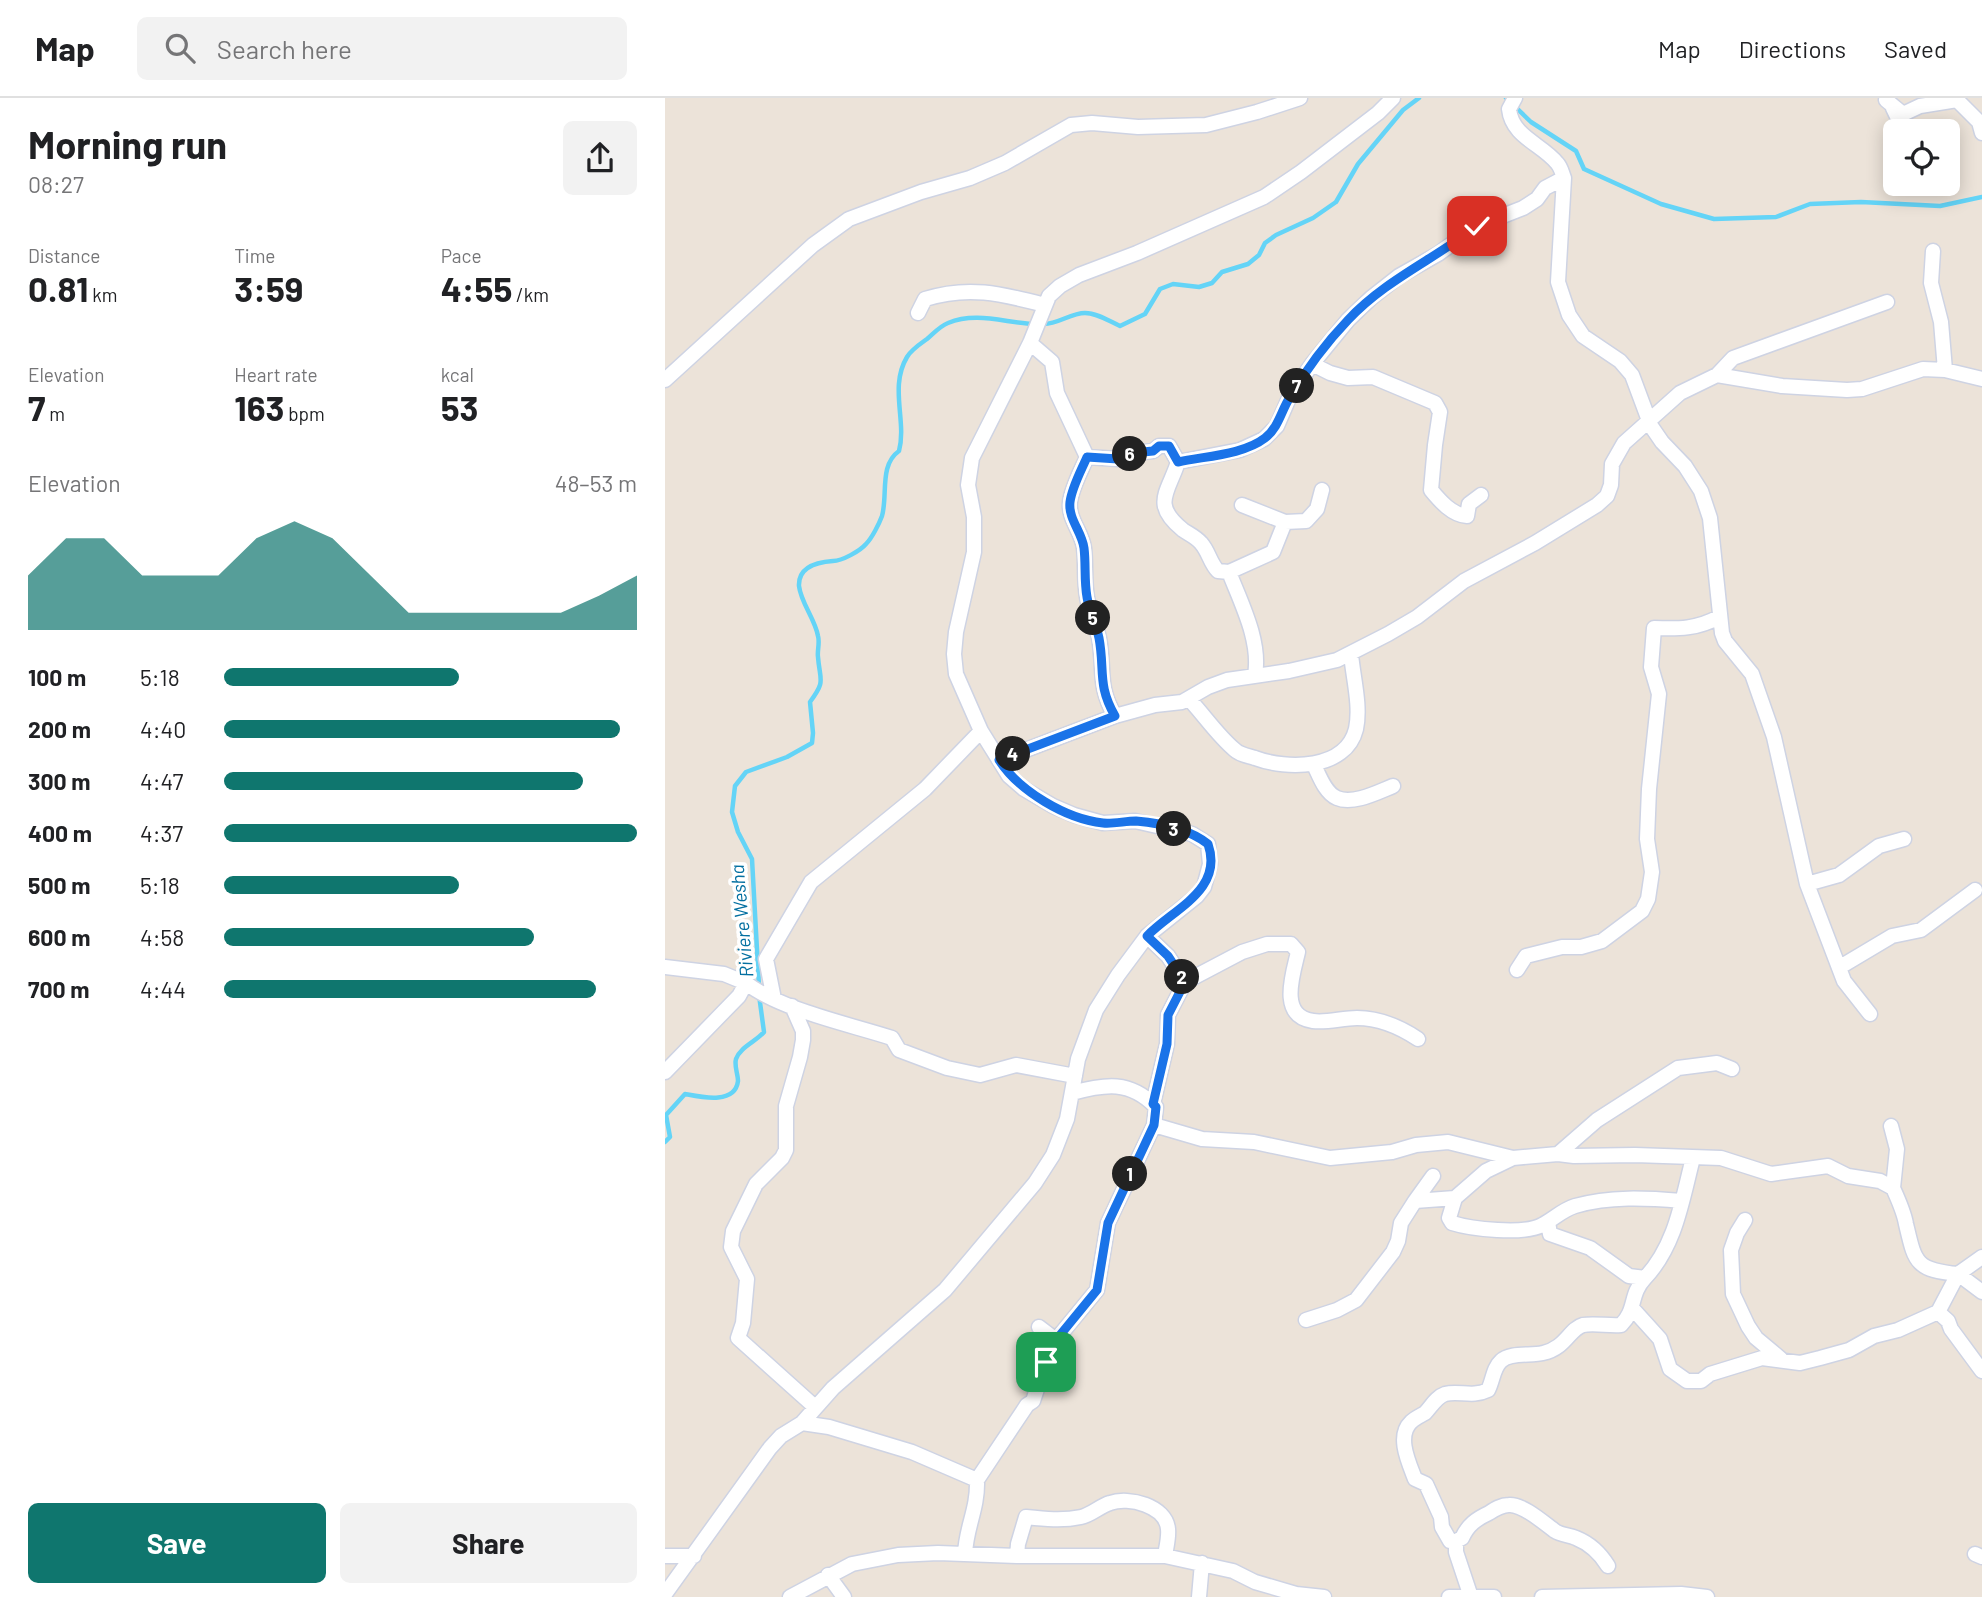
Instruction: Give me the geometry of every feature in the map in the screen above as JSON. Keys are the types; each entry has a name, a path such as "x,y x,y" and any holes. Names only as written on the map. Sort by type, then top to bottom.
{"street":[{"path":"665,380 813,245 849,219 921,192 970,178 1005,163 1071,125 1206,125 1300,98"},
{"path":"665,1594 770,1448 781,1436 802,1423 815,1407 945,1290 1035,1183 1053,1155 1067,1119 1078,1059 1096,1010 1147,936 1197,896 1203,887 1210,864 1208,844 1192,834 1135,821 1103,823 1074,815 1024,789 1009,776 981,731 956,674 956,632 974,552 974,517 968,471 1033,337 1049,296 1079,275 1137,253 1264,197 1312,164 1394,98"},
{"path":"1898,119 1889,102 1903,114 1920,106 1957,99 1979,122 1982,133"},
{"path":"1513,103 1513,124 1559,164 1564,178 1558,282 1569,315 1583,336 1620,361 1632,375 1649,422 1661,442 1685,466 1701,491 1710,518 1716,557 1719,617 1725,641 1752,674 1774,737 1807,884 1844,981 1870,1014"},
{"path":"1178,462 1240,450 1264,439 1277,426 1289,398 1312,364 1348,320 1399,276 1448,248 1477,226 1524,208 1537,199 1545,188 1564,178"},
{"path":"1933,251 1931,283 1941,322 1945,370"},
{"path":"918,313 925,299 943,293 973,290 1043,309"},
{"path":"999,760 1115,716 1189,699 1208,687 1227,680 1289,671 1337,660 1350,654 1417,617 1464,581 1535,543 1597,505 1607,496 1611,485 1612,464 1624,443 1680,393 1717,375 1733,358 1888,302"},
{"path":"1033,337 1052,362 1057,393 1087,457 1074,488 1070,508 1075,526 1082,535 1086,587 1099,639 1102,686 1106,701 1115,716"},
{"path":"1312,364 1329,373 1348,378 1373,377 1435,403 1440,412 1431,490 1440,501 1461,516 1467,516 1469,504 1481,495"},
{"path":"1717,375 1782,386 1847,390 1862,389 1923,369 1945,370 1982,379"},
{"path":"1087,457 1118,459 1133,453 1153,451 1159,446 1169,446 1178,462"},
{"path":"1178,462 1163,498 1164,506 1177,524 1202,544 1218,571 1229,572 1272,552 1285,522"},
{"path":"1242,505 1285,522 1306,521 1317,509 1322,489"},
{"path":"1229,572 1249,622 1257,662 1255,675"},
{"path":"1517,970 1526,956 1562,947 1581,947 1602,940 1642,911 1649,899 1652,872 1647,839 1649,789 1659,694 1651,667 1654,628 1682,629 1703,626 1719,617"},
{"path":"1189,699 1237,752 1266,762 1292,766 1314,765 1345,749 1355,732 1357,718 1350,654"},
{"path":"774,999 766,959 811,882 925,789 981,731"},
{"path":"1314,765 1329,792 1338,798 1351,799 1393,786"},
{"path":"1807,884 1839,875 1879,846 1904,839"},
{"path":"1840,967 1892,936 1921,930 1975,890"},
{"path":"1147,936 1168,956 1185,982"},
{"path":"1153,1104 1167,1044 1168,1015 1185,982 1242,952 1267,944 1291,944 1298,952 1290,991 1296,1014 1313,1021 1359,1018 1373,1020 1403,1030 1418,1039"},
{"path":"665,967 724,974 746,983 759,993 792,1006 892,1038 899,1050 947,1068 980,1075 1016,1065 1075,1076"},
{"path":"665,1072 739,996 746,983"},
{"path":"792,1006 803,1031 803,1040 786,1106 786,1150 782,1158 756,1184 733,1231 731,1247 747,1279 743,1323 738,1338 815,1407"},
{"path":"1558,1154 1597,1120 1678,1068 1717,1063 1733,1069"},
{"path":"965,1554 966,1535 975,1511 977,1480 1027,1405 1033,1401 1056,1340 1097,1290 1108,1223 1154,1125 1156,1107 1146,1096 1114,1085 1072,1093"},
{"path":"1154,1125 1202,1139 1254,1142 1329,1158 1392,1152 1416,1145 1448,1142 1513,1158 1558,1154 1721,1158 1771,1174 1828,1166 1848,1176 1880,1181 1893,1188"},
{"path":"1891,1126 1897,1149 1893,1188 1906,1221 1913,1256 1923,1265 1945,1273 1958,1274 1982,1292"},
{"path":"1608,1566 1601,1554 1589,1545 1557,1532 1541,1518 1512,1504 1478,1517 1462,1538 1450,1541 1446,1537 1441,1517 1426,1483 1415,1479 1403,1440 1411,1421 1421,1416 1438,1398 1446,1394 1478,1395 1488,1391 1499,1362 1506,1357 1555,1350 1582,1325 1621,1325 1632,1308 1636,1287 1660,1260 1676,1226 1693,1157"},
{"path":"1513,1158 1486,1171 1455,1198 1449,1218 1452,1223 1528,1229 1540,1227 1573,1206 1610,1198 1682,1201"},
{"path":"1306,1320 1356,1300 1393,1252 1401,1223 1433,1176"},
{"path":"1415,1201 1455,1198"},
{"path":"1745,1220 1731,1250 1734,1294 1756,1338 1781,1359"},
{"path":"1548,1222 1550,1234 1590,1248 1629,1276 1645,1278"},
{"path":"1632,1308 1660,1339 1670,1369 1687,1381 1701,1381 1710,1374 1762,1358 1800,1363 1849,1350 1874,1336 1898,1330 1938,1312 1958,1274 1982,1257"},
{"path":"1938,1312 1948,1321 1982,1371"},
{"path":"1039,1327 1056,1340"},
{"path":"802,1423 829,1427 912,1452 977,1480"},
{"path":"1017,1556 1026,1517 1060,1520 1083,1517 1112,1502 1136,1501 1153,1509 1165,1520 1168,1528 1165,1556"},
{"path":"1456,1541 1455,1552 1471,1597"},
{"path":"790,1597 852,1564 918,1553 1165,1556 1233,1571 1255,1582 1296,1594 1324,1597"},
{"path":"665,1556 694,1556"},
{"path":"1199,1597 1202,1563"},
{"path":"828,1575 845,1597"},
{"path":"1542,1597 1681,1594 1707,1597"},
{"path":"1449,1597 1494,1597"}],"waterway":[{"name":"Riviere Wesha","path":"759,986 752,859 738,832 732,812 735,786 746,772 787,757 812,743 810,702 821,681 819,639 800,592 800,579 810,566 841,559 860,550 877,527 884,508 886,472 899,451 899,380 909,354 942,326 960,319 984,318 1044,324 1089,313 1120,326 1145,314 1160,289 1173,284 1199,287 1212,283 1222,272 1248,264 1259,255 1265,243 1276,235 1313,218 1336,202 1358,164 1403,110 1419,98"},
{"path":"1506,98 1531,122 1576,151 1584,169 1661,204 1714,219 1776,217 1810,204 1861,202 1940,206 1982,197"},
{"name":"Riviere Wesha","path":"665,1142 670,1137 666,1115 685,1094 716,1098 731,1094 736,1089 738,1055 764,1032 759,995"}],"route":[{"path":"1046,1362 1056,1340 1097,1290 1108,1223 1154,1125 1156,1107 1153,1104 1166,1052 1168,1015 1185,982 1168,956 1147,936 1197,896 1208,876 1210,864 1208,844 1201,838 1168,827 1135,821 1103,823 1074,815 1024,789 1009,776 999,760 1115,716 1106,701 1102,686 1099,639 1087,600 1082,535 1075,526 1070,508 1074,488 1087,457 1118,459 1133,453 1153,451 1159,446 1169,446 1178,462 1240,450 1264,439 1277,426 1289,398 1312,364 1348,320 1399,276 1438,254 1477,226"}]}
